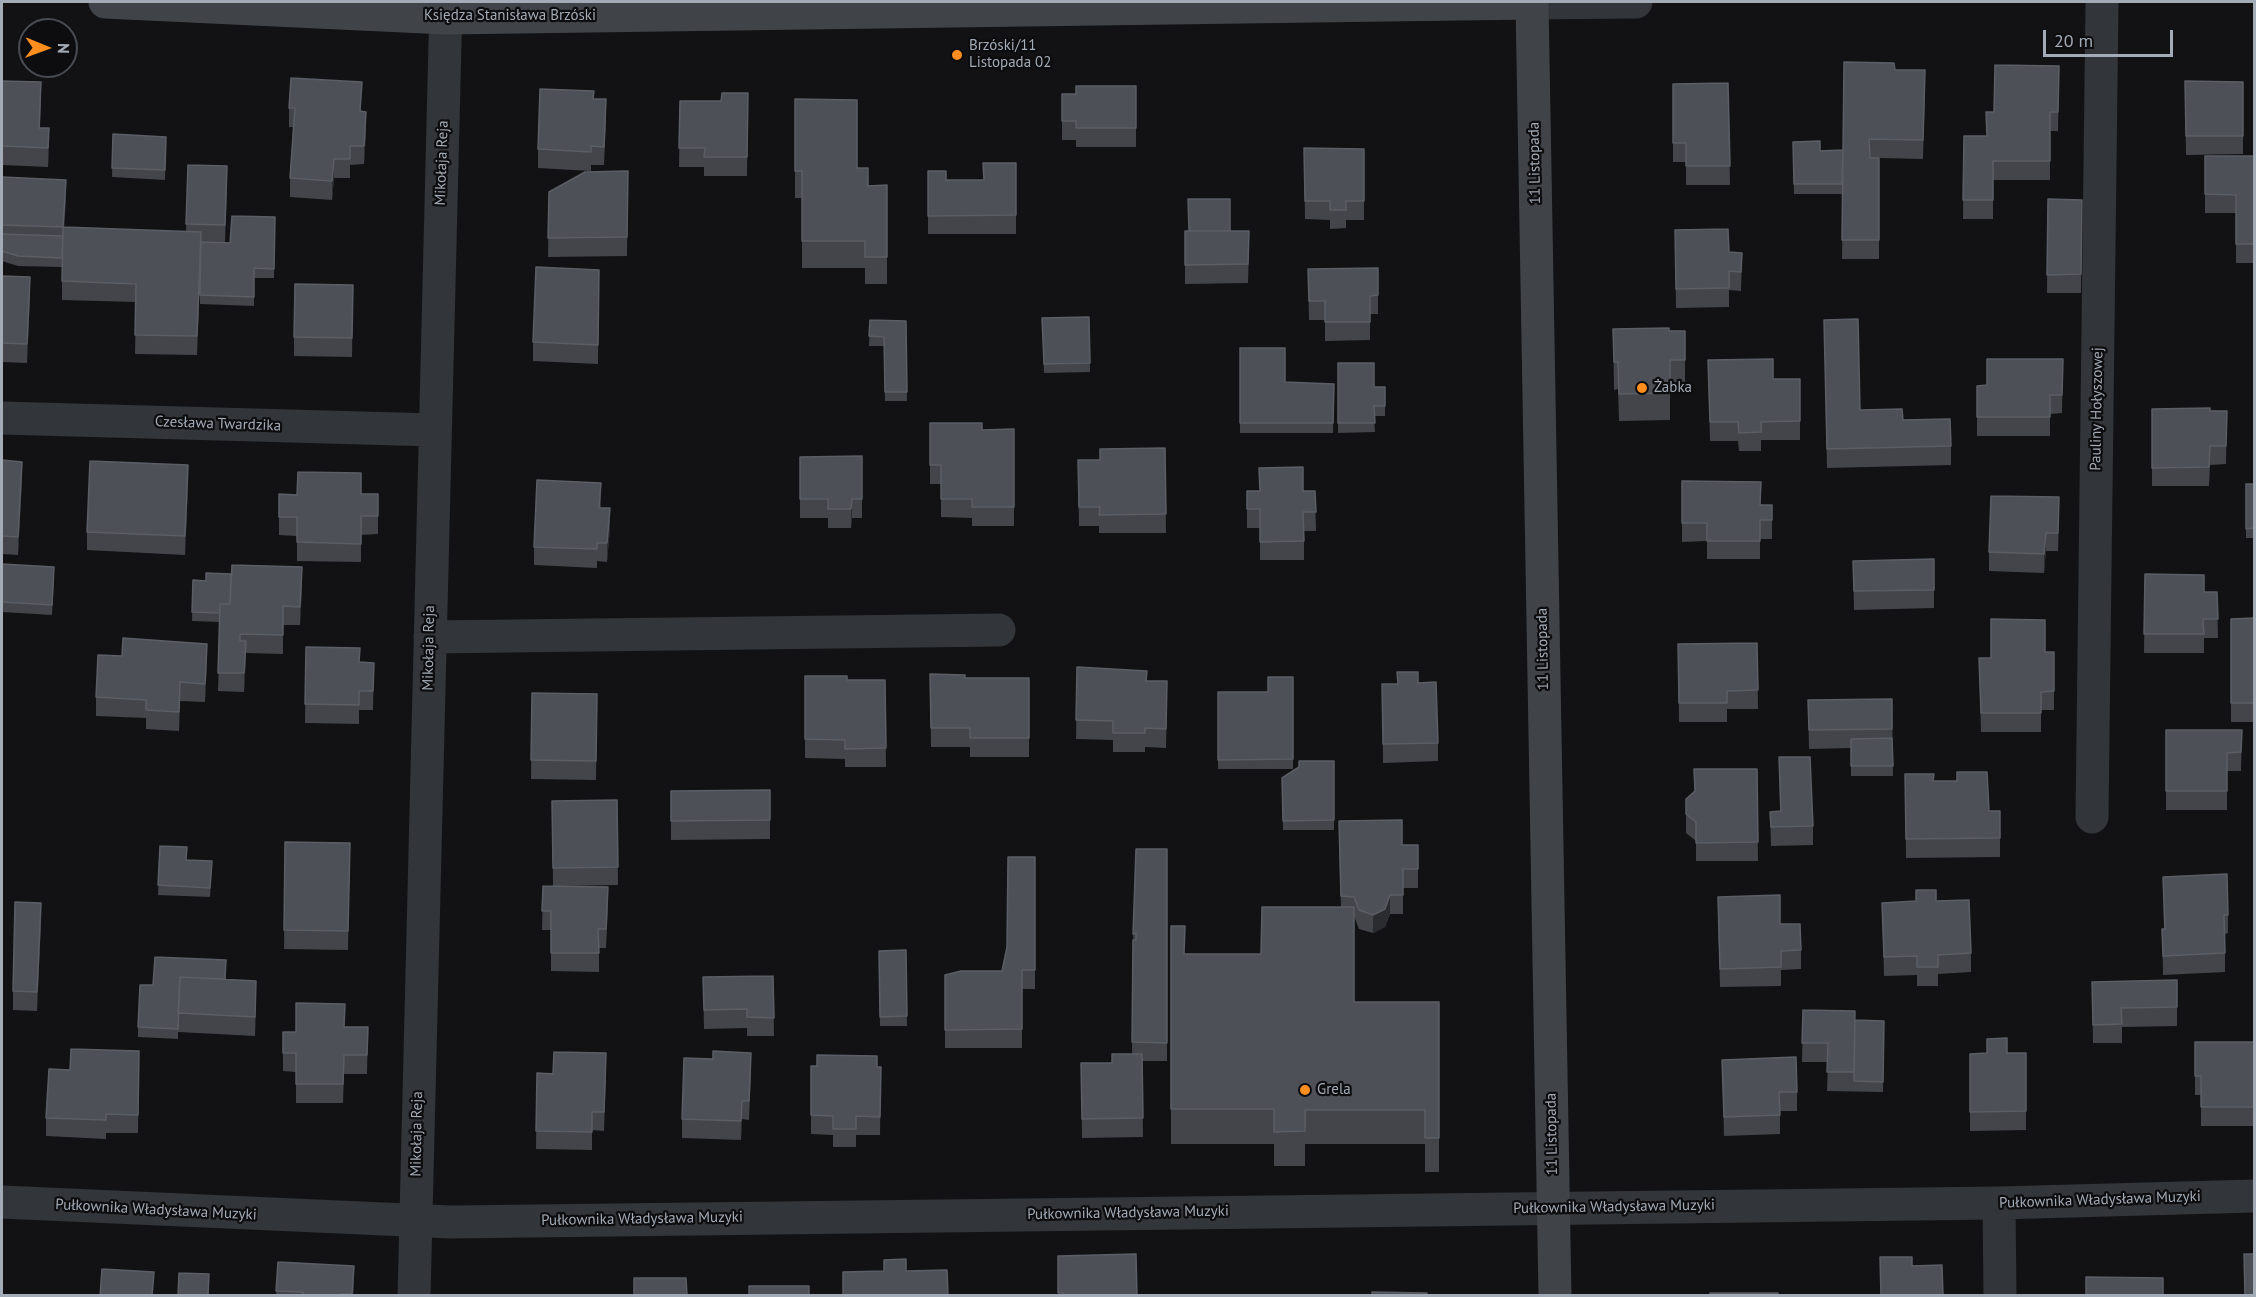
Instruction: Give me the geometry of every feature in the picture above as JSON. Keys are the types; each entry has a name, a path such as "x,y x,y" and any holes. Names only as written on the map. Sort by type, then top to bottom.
{"main road":[{"name":"Księdza Stanisława Brzóski","path":"105,2 446,10 1532,2"},
{"name":"11 Listopada","path":"1532,2 1555,1296"}],"street":[{"name":"Księdza Stanisława Brzóski","path":"1532,2 1635,2"},
{"name":"Pauliny Hołyszowej","path":"2091,817 2102,2"},
{"name":"Mikołaja Reja","path":"414,1296 446,10"},
{"name":"Czesława Twardzika","path":"2,418 435,430"},
{"path":"430,637 999,630"},
{"name":"Pułkownika Władysława Muzyki","path":"2,1202 415,1221 1999,1203 2254,1196"},
{"path":"1999,1203 2000,1296"}],"building":[{"path":"1844,62 1894,63 1895,70 1925,70 1923,140 1869,139 1870,158 1879,158 1879,240 1842,240"},
{"path":"1995,65 2059,66 2058,112 2050,112 2050,161 1993,161 1993,200 1963,200 1964,136 1987,136 1986,112 1994,112"},
{"path":"291,78 362,82 360,111 366,112 364,146 350,146 350,159 334,159 332,181 290,178 295,108 289,108"},
{"path":"2,81 41,82 39,128 49,128 48,148 2,146"},
{"path":"2185,81 2243,82 2243,136 2186,136"},
{"path":"1728,83 1730,166 1686,166 1686,143 1673,143 1673,84"},
{"path":"1076,86 1136,86 1136,128 1076,128 1076,121 1062,121 1062,94 1076,94"},
{"path":"540,89 594,91 593,99 606,99 604,147 591,146 591,152 538,149"},
{"path":"722,93 748,93 747,157 704,157 705,148 679,148 680,101 721,101"},
{"path":"795,99 857,100 857,168 868,168 868,186 887,185 887,257 865,257 865,241 802,241 802,171 795,171"},
{"path":"113,134 166,137 165,170 112,168"},
{"path":"1820,141 1820,151 1843,150 1842,184 1794,184 1793,142"},
{"path":"1304,148 1364,149 1364,201 1346,201 1346,210 1330,210 1330,201 1305,201"},
{"path":"2205,156 2254,156 2254,244 2236,244 2236,195 2205,194"},
{"path":"983,163 1016,163 1016,215 928,216 928,171 946,171 946,180 984,180"},
{"path":"188,165 227,166 225,225 186,224"},
{"path":"628,171 627,237 548,238 549,192 585,172"},
{"path":"2,177 66,180 63,227 2,225"},
{"path":"1188,199 1230,199 1230,231 1189,231"},
{"path":"2048,199 2082,200 2081,274 2047,275"},
{"path":"232,216 275,217 274,269 254,268 254,297 200,295 201,242 230,243"},
{"path":"63,227 201,232 197,336 135,335 136,284 62,281"},
{"path":"1728,229 1729,252 1742,253 1741,272 1729,271 1729,288 1676,289 1675,230"},
{"path":"1185,231 1249,231 1248,264 1185,265"},
{"path":"2,234 63,236 62,258 18,256 2,251"},
{"path":"536,267 599,270 598,345 533,342"},
{"path":"1378,268 1378,295 1370,296 1370,322 1325,322 1325,301 1309,301 1308,269"},
{"path":"2,276 30,277 27,344 2,343"},
{"path":"295,284 353,285 352,338 294,337"},
{"path":"1089,317 1090,363 1044,364 1042,318"},
{"path":"1858,319 1860,410 1902,409 1903,420 1950,419 1951,446 1827,449 1824,320"},
{"path":"870,320 906,321 907,392 885,392 884,337 869,336"},
{"path":"1669,328 1669,331 1685,331 1685,360 1670,360 1670,393 1619,394 1618,362 1614,362 1613,329"},
{"path":"1240,348 1285,348 1285,382 1334,384 1333,423 1240,423"},
{"path":"1773,359 1773,379 1800,379 1800,421 1761,422 1761,432 1739,433 1738,422 1710,422 1708,360"},
{"path":"1987,359 2063,359 2062,395 2050,395 2050,417 1977,417 1977,386 1987,385"},
{"path":"1338,363 1374,363 1374,387 1385,387 1385,406 1374,406 1375,423 1338,423"},
{"path":"2210,408 2210,411 2227,411 2226,446 2210,446 2209,467 2152,468 2152,409"},
{"path":"930,423 982,423 982,430 1014,429 1014,507 972,507 972,499 941,499 941,465 930,465"},
{"path":"1165,448 1166,514 1099,515 1100,507 1079,507 1078,460 1100,460 1100,449"},
{"path":"862,456 862,499 852,499 851,509 828,509 828,499 800,499 800,457"},
{"path":"2,460 22,462 18,537 2,536"},
{"path":"90,461 188,465 185,536 87,532"},
{"path":"1303,467 1303,491 1315,491 1316,512 1303,512 1304,541 1260,542 1260,509 1247,509 1247,491 1260,491 1259,468"},
{"path":"298,472 361,473 361,494 378,494 378,516 361,516 361,544 297,542 297,517 279,517 279,494 297,495"},
{"path":"537,480 601,483 599,508 610,508 607,543 597,543 597,549 534,547"},
{"path":"1682,481 1761,482 1760,505 1772,505 1772,520 1760,520 1760,541 1707,541 1707,523 1682,523"},
{"path":"2246,484 2254,484 2254,528 2246,529"},
{"path":"1991,496 2059,497 2058,533 2046,533 2044,554 1989,552"},
{"path":"1934,559 1934,590 1854,591 1853,561"},
{"path":"2,564 54,567 52,605 2,602"},
{"path":"232,565 302,567 300,607 283,606 283,635 240,634 240,641 246,641 244,673 218,673 220,604 230,604"},
{"path":"206,573 231,574 230,604 220,604 220,613 192,612 193,580 206,581"},
{"path":"2145,574 2204,575 2204,592 2217,592 2218,619 2203,619 2204,634 2144,634"},
{"path":"2254,618 2254,703 2231,703 2231,619"},
{"path":"1991,619 2045,620 2045,652 2054,652 2054,691 2041,692 2041,713 1981,713 1979,658 1991,658"},
{"path":"123,638 207,644 205,684 180,682 179,712 146,710 146,700 96,697 98,655 122,656"},
{"path":"1757,643 1758,690 1727,691 1727,703 1679,703 1678,644"},
{"path":"306,647 360,648 359,662 374,663 373,691 359,691 359,705 305,704"},
{"path":"1077,667 1147,671 1146,681 1167,681 1166,729 1145,728 1145,733 1113,733 1113,721 1076,720"},
{"path":"1397,672 1418,672 1418,683 1436,682 1438,743 1383,744 1382,684 1398,684"},
{"path":"930,674 965,675 965,678 1029,678 1029,738 970,738 970,728 931,728"},
{"path":"805,676 847,676 847,680 885,680 886,748 845,749 845,740 805,739"},
{"path":"1268,677 1293,677 1293,759 1218,760 1218,692 1268,692"},
{"path":"532,693 597,694 596,761 531,760"},
{"path":"1892,699 1892,729 1809,730 1808,700"},
{"path":"2166,730 2242,730 2241,752 2227,753 2227,791 2166,791"},
{"path":"1892,738 1893,766 1851,766 1851,739"},
{"path":"1779,757 1810,757 1813,826 1771,827 1770,812 1781,811"},
{"path":"1299,761 1334,761 1334,820 1283,821 1282,778 1299,767"},
{"path":"1694,769 1757,769 1758,842 1696,843 1696,822 1686,814 1686,799 1695,791"},
{"path":"1957,772 1987,772 1989,811 2000,811 2000,838 1906,839 1905,774 1934,774 1933,781 1957,781"},
{"path":"770,790 770,820 671,821 671,791"},
{"path":"617,800 618,867 553,868 552,801"},
{"path":"1402,820 1402,845 1418,845 1418,869 1403,869 1403,895 1390,895 1385,909 1373,915 1359,910 1354,897 1341,896 1339,821"},
{"path":"285,842 350,843 348,931 284,930"},
{"path":"160,846 187,847 186,860 212,861 210,888 158,885"},
{"path":"1136,849 1167,849 1167,1043 1132,1042 1133,940 1136,940 1136,933 1133,934"},
{"path":"1008,857 1035,857 1035,970 1022,970 1022,1029 945,1030 945,975 961,971 1002,971 1007,947"},
{"path":"2227,874 2228,915 2224,915 2225,953 2163,956 2162,929 2165,929 2163,877"},
{"path":"543,886 608,887 606,929 598,929 599,953 551,953 551,911 542,911"},
{"path":"1916,890 1936,890 1936,901 1969,900 1971,953 1938,955 1938,967 1917,967 1917,956 1884,957 1882,903 1916,901"},
{"path":"1780,895 1780,924 1800,924 1801,950 1781,951 1781,967 1720,969 1718,897"},
{"path":"15,902 41,903 37,992 13,991"},
{"name":"Grela","path":"1262,907 1354,907 1354,1002 1439,1002 1439,1138 1425,1138 1425,1110 1305,1110 1305,1131 1274,1132 1274,1109 1171,1109 1171,926 1185,926 1184,954 1261,954"},
{"path":"906,950 907,1016 880,1017 879,951"},
{"path":"155,957 226,960 225,979 180,977 178,1029 138,1027 140,985 153,985"},
{"path":"773,976 774,1018 747,1017 747,1009 704,1010 703,977"},
{"path":"180,977 256,981 255,1017 178,1013"},
{"path":"2177,980 2177,1007 2121,1008 2122,1024 2093,1025 2092,982"},
{"path":"296,1003 345,1004 344,1027 368,1027 367,1055 344,1055 343,1084 296,1084 296,1053 283,1053 283,1032 296,1032"},
{"path":"1803,1010 1855,1011 1854,1072 1827,1072 1828,1043 1802,1043"},
{"path":"1855,1020 1884,1021 1883,1082 1854,1081"},
{"path":"2007,1038 2007,1053 2026,1053 2026,1111 1970,1112 1970,1054 1987,1053 1987,1039"},
{"path":"2195,1042 2254,1042 2254,1107 2201,1107 2201,1076 2195,1076"},
{"path":"71,1049 139,1051 138,1115 106,1114 106,1120 46,1118 49,1069 70,1070"},
{"path":"713,1051 751,1053 749,1101 742,1101 741,1121 682,1119 684,1058 713,1059"},
{"path":"554,1052 606,1053 604,1112 592,1112 592,1132 536,1131 537,1073 553,1074"},
{"path":"1112,1054 1142,1054 1143,1118 1082,1119 1081,1063 1112,1063"},
{"path":"817,1055 877,1056 877,1067 881,1067 880,1117 856,1116 856,1129 833,1129 833,1116 811,1115 811,1066 817,1066"},
{"path":"1796,1057 1797,1092 1779,1092 1780,1115 1724,1117 1722,1060"},
{"path":"1136,1254 1137,1296 1063,1296 1063,1293 1058,1293 1058,1256"},
{"path":"2244,1254 2254,1254 2254,1296 2245,1296"},
{"path":"1880,1257 1912,1257 1912,1266 1942,1265 1943,1296 1881,1296"},
{"path":"906,1259 906,1271 947,1270 948,1296 843,1296 843,1272 884,1271 884,1260"},
{"path":"278,1262 354,1266 352,1294 303,1296 303,1292 276,1291"},
{"path":"102,1269 154,1272 152,1296 100,1296"},
{"path":"179,1273 209,1274 208,1296 178,1296"},
{"path":"2086,1277 2163,1278 2163,1296 2086,1296"},
{"path":"634,1278 686,1278 687,1296 634,1296"},
{"path":"749,1286 809,1286 809,1296 749,1296"},
{"path":"1372,1292 1427,1293 1427,1296 1372,1296"},
{"path":"1710,1293 1778,1293 1778,1296 1710,1296"}],"place":[{"name":"Brzóski/11 Listopada 02","path":"957,55"},
{"name":"Żabka","path":"1642,388"},
{"name":"Grela","path":"1305,1090"}]}
